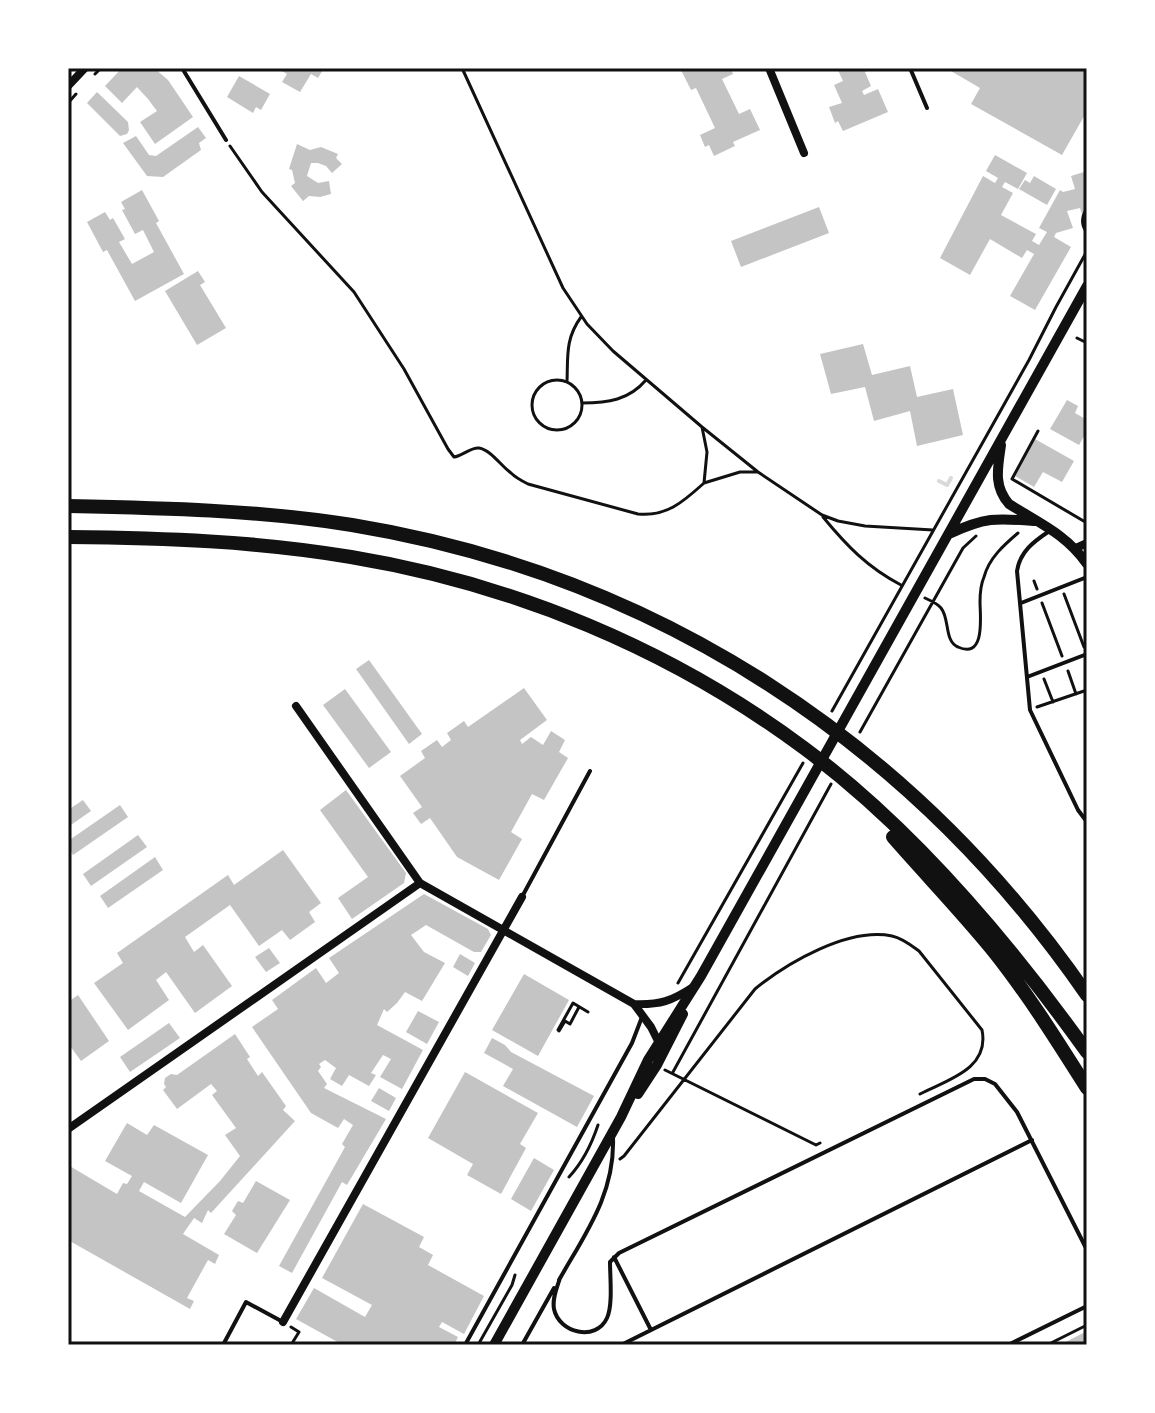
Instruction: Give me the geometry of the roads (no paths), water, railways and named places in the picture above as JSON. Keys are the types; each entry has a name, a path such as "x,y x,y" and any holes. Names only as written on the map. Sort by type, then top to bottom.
{"highway":[{"path":"68,506 178,508 352,525 455,547 546,574 639,612 728,658 772,685 860,749 907,790 982,864 1085,992"},
{"path":"68,537 171,538 291,548 451,577 563,614 672,665 755,714 804,748 890,821 1007,947 1087,1052"},
{"path":"843,779 998,956 1087,1088"}],"street":[{"path":"68,86 85,68"},
{"path":"769,68 804,153"},
{"path":"494,1345 659,1043 695,987 1087,286"},
{"path":"1001,439 997,482 1000,492 1009,504 1052,529 1076,548 1086,563"},
{"path":"949,534 987,520 1037,521"},
{"path":"1076,548 1087,543"},
{"path":"296,706 420,883 634,1004 659,1043"},
{"path":"68,1129 420,883"},
{"path":"283,1322 522,897"},
{"path":"621,1117 657,1065 701,976"},
{"path":"634,1004 667,1002 695,987"}],"lane":[{"path":"182,68 226,140"},
{"path":"910,68 927,108"},
{"path":"1087,209 1083,216 1087,232"},
{"path":"1052,529 1031,544 1021,557 1017,571 1030,710 1078,810 1087,822"},
{"path":"1021,603 1087,577"},
{"path":"1027,677 1087,654"},
{"path":"522,897 590,771"},
{"path":"465,1345 632,1043 643,1015"},
{"path":"560,1278 554,1297 557,1317 576,1332 594,1330 609,1315 610,1262 619,1253 974,1079 985,1079 995,1084 1017,1112 1087,1250"},
{"path":"522,1345 605,1198 613,1163 613,1132"},
{"path":"621,1345 1032,1140"},
{"path":"614,1257 651,1330"},
{"path":"223,1345 246,1302 283,1322"},
{"path":"1008,1345 1087,1306"}],"waterway":[{"path":"939,481 947,485 951,478"}]}
